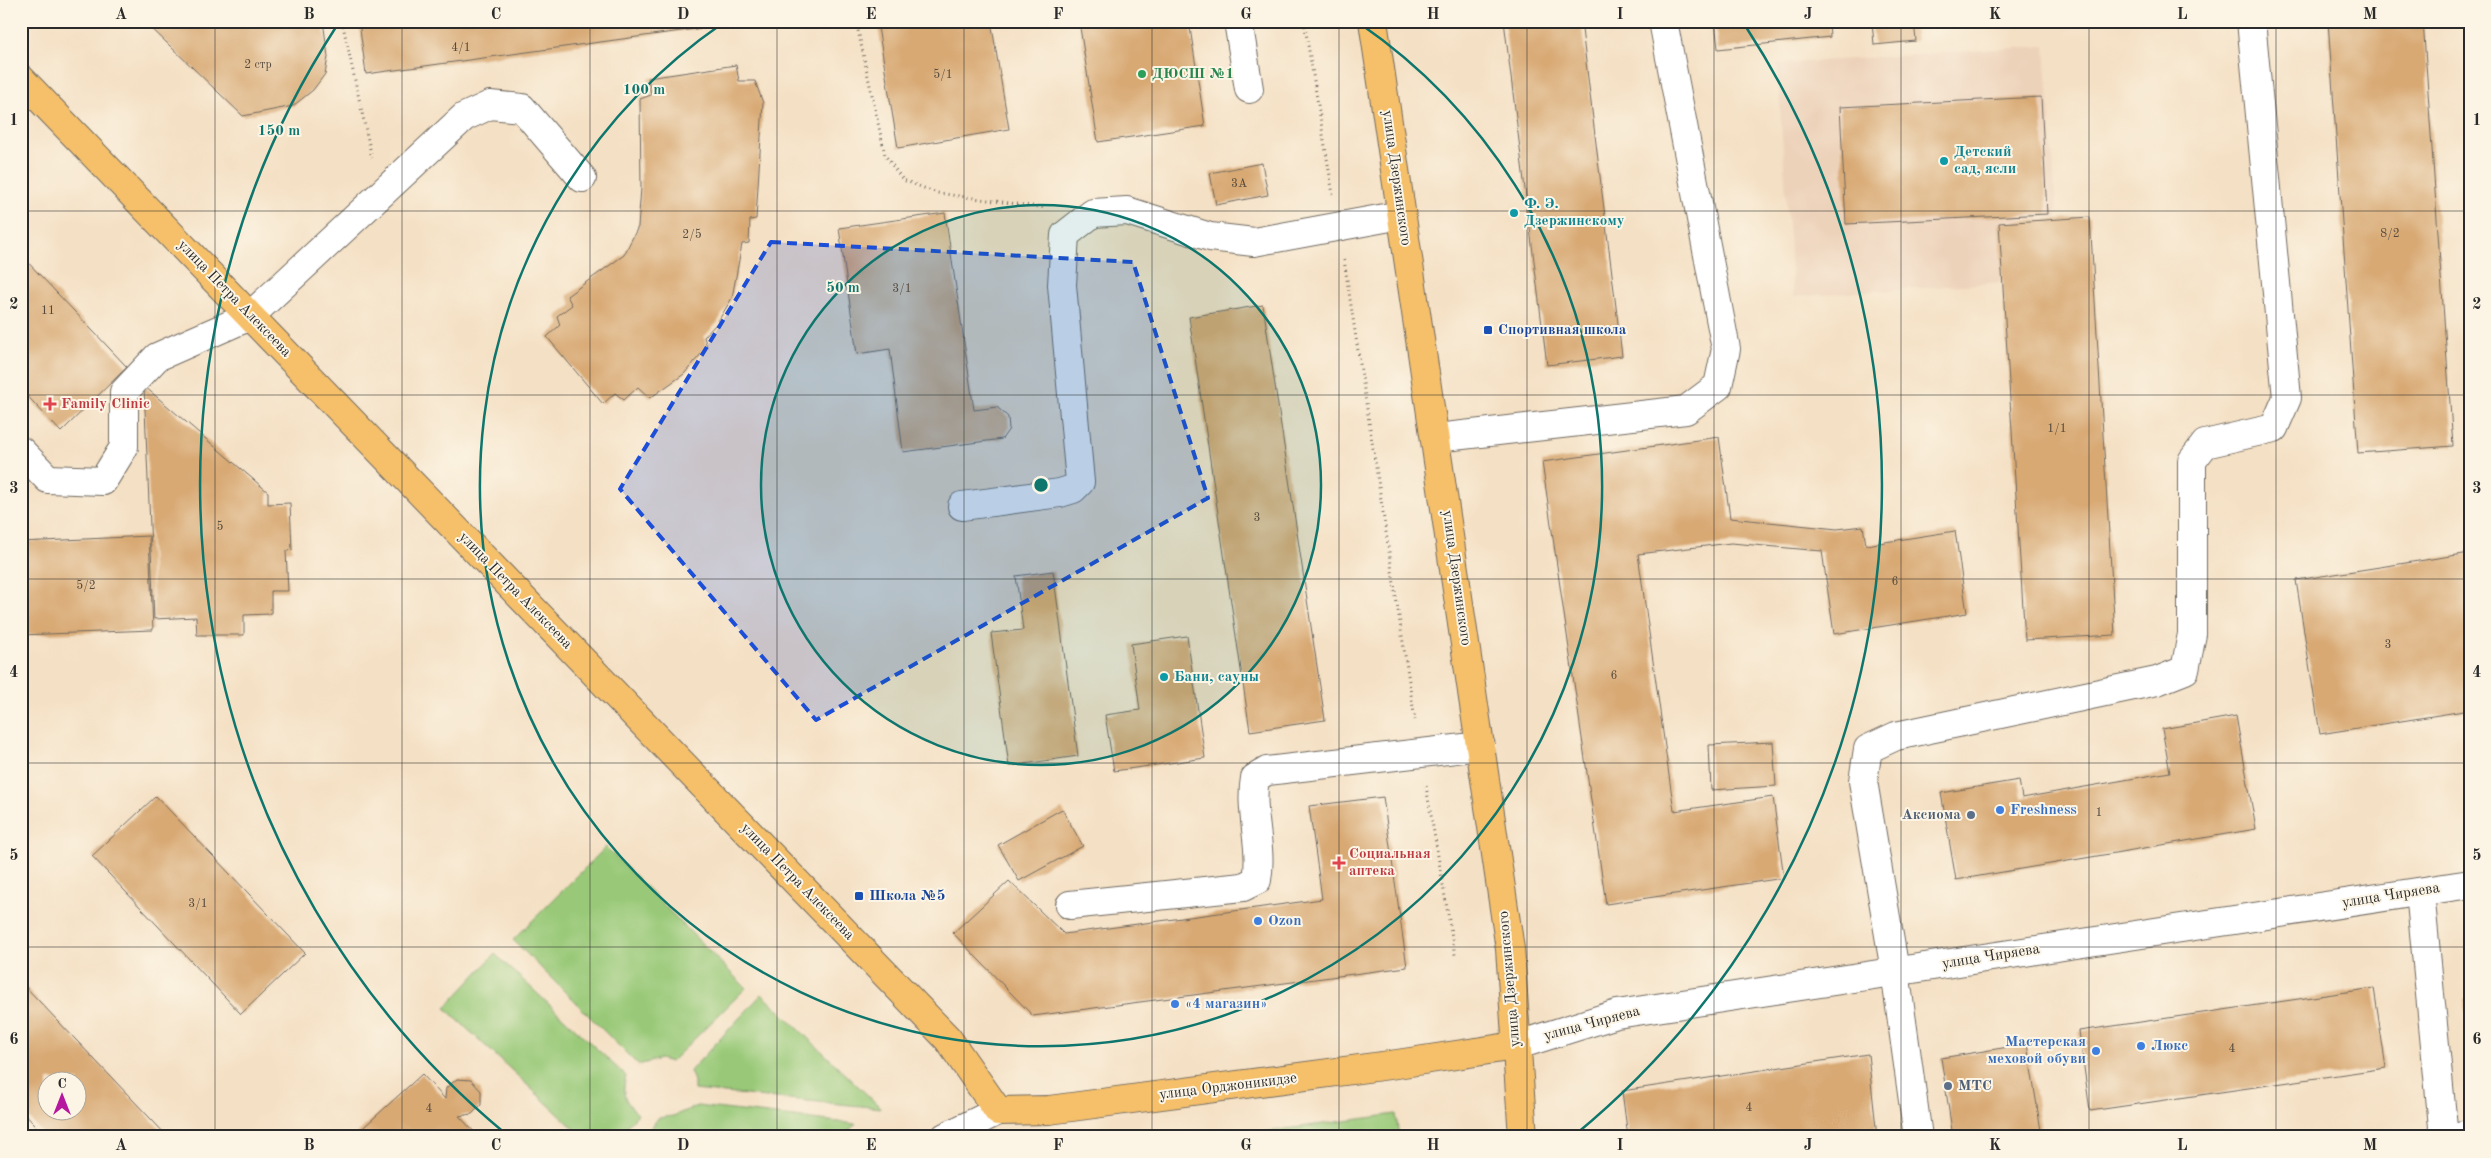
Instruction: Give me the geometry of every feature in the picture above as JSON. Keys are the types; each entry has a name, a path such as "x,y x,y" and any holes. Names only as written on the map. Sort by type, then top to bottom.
{"main road":[{"name":"улица Дзержинского","path":"1373,21 1482,746 1510,949 1524,1137"},
{"name":"улица Петра Алексеева","path":"21,79 948,1039 998,1111"},
{"name":"улица Орджоникидзе","path":"998,1111 1049,1110 1387,1066 1516,1046"}],"street":[{"path":"1238,21 1249,89"},
{"path":"1436,438 1686,410 1718,386 1726,349 1663,21"},
{"path":"1918,1137 1895,971 1863,781 1868,749 1896,736 2158,682 2185,670 2192,634 2192,461 2205,444 2274,428 2287,398 2251,21"},
{"path":"21,450 48,479 103,481 124,447 124,392 157,357 250,316 464,117 490,105 522,108 582,178"},
{"path":"962,506 1060,493 1073,489 1080,482 1062,285 1065,235 1093,214 1127,211 1210,237 1254,242 1401,215"},
{"path":"1070,905 1244,887 1257,880 1260,866 1253,793 1255,778 1267,771 1482,746"},
{"name":"улица Чиряева","path":"1516,1046 1617,1014 2470,884"},
{"path":"2420,892 2444,1137"},
{"name":"улица Орджоникидзе","path":"945,1137 998,1111"},
{"path":"2450,1137 2470,1134"}],"path":[{"path":"342,21 380,195"},
{"path":"856,21 885,155 902,180 937,193 1093,214"},
{"path":"1304,21 1420,753 1455,955"}],"highlighted area":[{"path":"771,242 1133,262 1208,498 816,720 620,489"}],"shaded area":[{"path":"2045,46 2061,278 1793,297 1777,64"}],"green space":[{"path":"606,847 746,988 671,1062 660,1059 638,1065 513,940"},
{"path":"495,954 626,1076 625,1097 638,1114 617,1137 583,1137 445,1008"},
{"path":"762,994 881,1108 694,1090 694,1081 690,1071"},
{"path":"697,1106 856,1124 842,1137 645,1137 658,1118 673,1116"},
{"path":"1396,1114 1399,1137 1228,1137"}],"building":[{"path":"144,21 323,21 328,57 325,74 313,90 293,106 243,116"},
{"path":"359,21 747,21 747,22 366,74"},
{"path":"877,21 991,21 1009,129 898,148"},
{"name":"ДЮСШ №1","path":"1079,21 1189,21 1205,126 1098,142"},
{"path":"1504,21 1581,21 1622,356 1547,365"},
{"path":"1715,21 1829,21 1830,37 1718,49"},
{"path":"1872,21 1914,21 1916,41 1874,45"},
{"path":"2328,21 2423,21 2453,446 2358,453"},
{"path":"736,65 739,81 755,81 763,103 756,219 750,220 749,243 742,244 732,298 717,323 704,337 707,347 684,374 650,398 638,387 624,400 615,393 603,404 547,337 560,325 557,316 572,305 567,296 624,255 638,227 641,188 640,99 651,95 648,78"},
{"name":"Детский сад, ясли","path":"2041,97 2047,214 1846,224 1840,107"},
{"path":"1262,163 1268,195 1216,205 1210,173"},
{"path":"945,213 974,410 997,407 1008,417 1009,429 1002,439 903,452 890,349 857,354 839,228"},
{"path":"2090,217 2115,635 2025,640 1999,223"},
{"path":"21,255 127,367 61,432 21,389"},
{"path":"1263,305 1325,720 1250,731 1189,317"},
{"path":"144,386 268,492 268,504 290,503 292,550 286,551 288,591 271,591 271,614 244,615 244,635 197,635 196,617 154,619"},
{"path":"1719,437 1730,518 1837,529 1863,526 1866,545 1955,531 1967,613 1834,634 1822,551 1731,543 1638,554 1674,811 1773,797 1784,878 1606,904 1542,462"},
{"path":"149,536 153,630 21,635 21,542"},
{"path":"2470,553 2470,710 2320,734 2296,580"},
{"path":"1053,571 1078,756 1009,766 991,633 1023,630 1016,576"},
{"name":"Бани, сауны","path":"1187,636 1205,758 1114,771 1105,715 1140,710 1131,644"},
{"path":"2236,716 2256,829 1956,880 1941,793 2019,780 2022,798 2170,772 2162,729"},
{"path":"1773,742 1776,786 1711,790 1709,745"},
{"path":"156,796 305,953 241,1014 92,856"},
{"path":"1383,797 1407,967 1033,1016 953,933 1009,881 1064,934 1322,899 1309,806"},
{"path":"1062,809 1083,846 1019,881 998,845"},
{"path":"21,982 168,1137 46,1137 21,1110"},
{"path":"2374,988 2386,1068 2090,1111 2079,1031"},
{"path":"2470,998 2470,1027 2469,1027 2464,999"},
{"path":"2027,1044 2042,1137 1953,1137 1941,1058"},
{"path":"1868,1054 1877,1137 1628,1137 1622,1091"},
{"path":"422,1074 445,1099 446,1088 457,1079 471,1080 481,1091 481,1105 472,1114 459,1116 479,1137 353,1137"}],"place":[{"name":"ДЮСШ №1","path":"1142,74"},
{"name":"Детский сад, ясли","path":"1944,161"},
{"name":"Ф. Э. Дзержинскому","path":"1514,213"},
{"name":"Спортивная школа","path":"1488,330"},
{"name":"Family Clinic","path":"50,404"},
{"name":"Бани, сауны","path":"1164,677"},
{"name":"Freshness","path":"2000,810"},
{"name":"Аксиома","path":"1971,815"},
{"name":"Социальная аптека","path":"1339,863"},
{"name":"Школа №5","path":"859,896"},
{"name":"Ozon","path":"1258,921"},
{"name":"«4 магазин»","path":"1175,1004"},
{"name":"Люкс","path":"2141,1046"},
{"name":"Мастерская меховой обуви","path":"2096,1051"},
{"name":"МТС","path":"1948,1086"}]}
